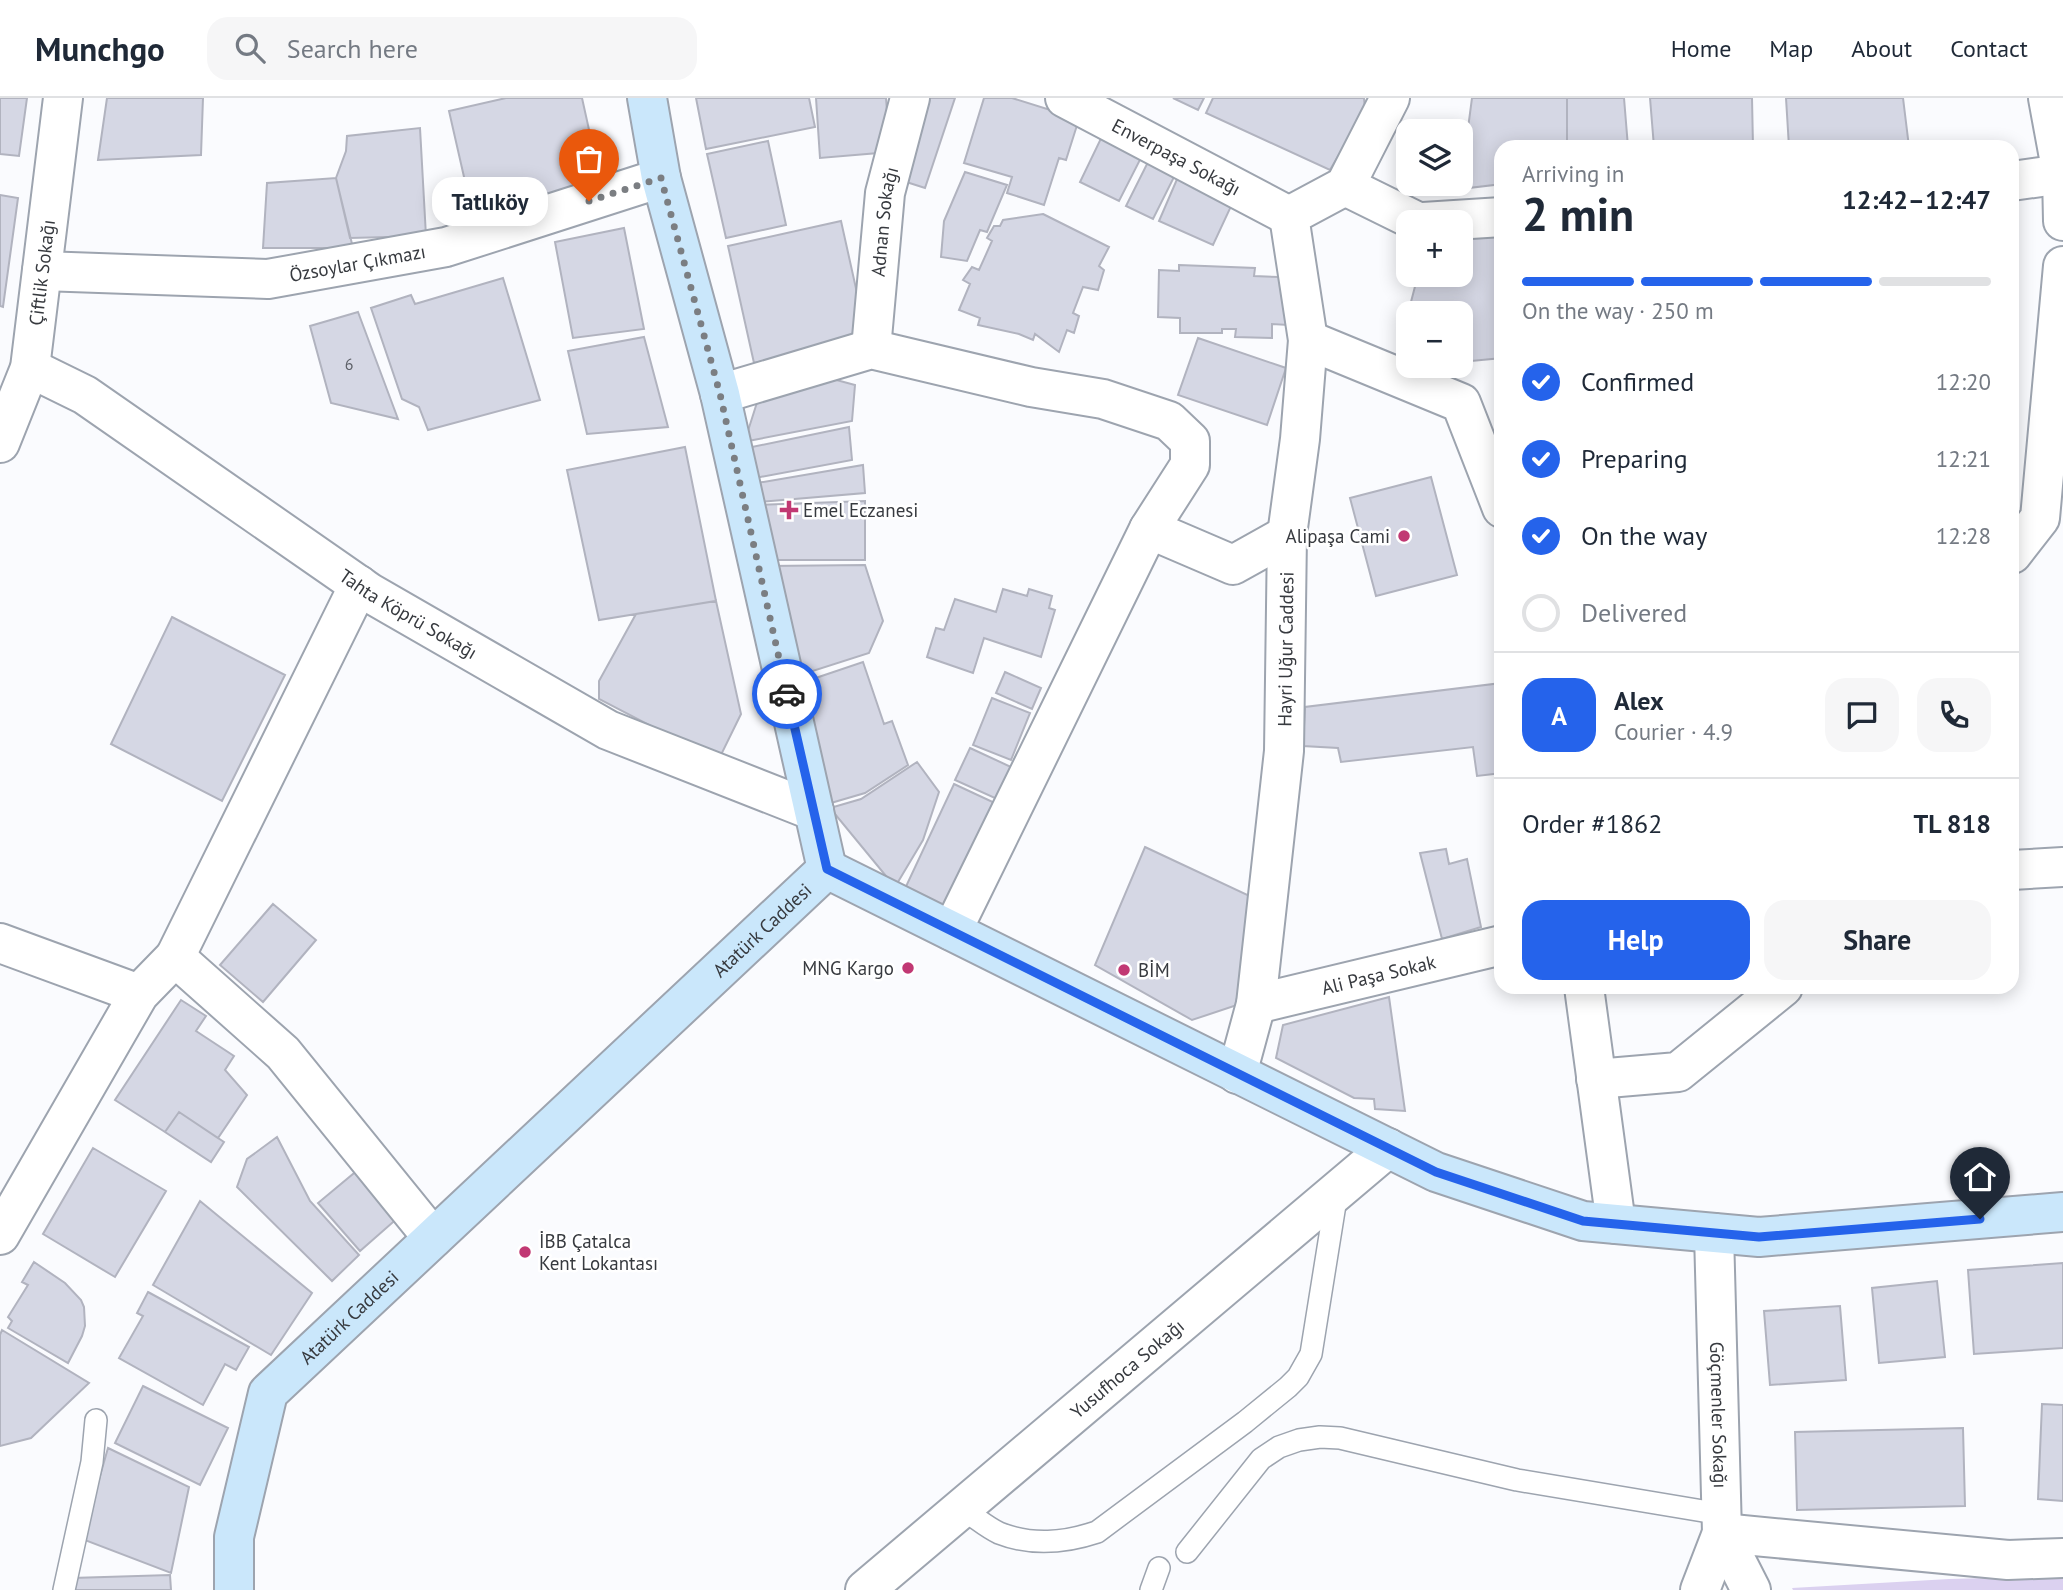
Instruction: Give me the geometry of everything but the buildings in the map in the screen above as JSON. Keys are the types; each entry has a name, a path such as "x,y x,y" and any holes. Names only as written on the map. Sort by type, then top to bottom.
{"main road":[{"name":"Atatürk Caddesi","path":"234,1590 234,1537 268,1393 827,869 720,394 661,178 647,98"},
{"path":"827,869 1436,1172 1583,1221 1759,1237 2063,1212"}],"street":[{"name":"Çiftlik Sokağı","path":"0,443 30,368 63,98"},
{"name":"Adnan Sokağı","path":"872,349 885,193 910,98"},
{"name":"Enverpaşa Sokağı","path":"1065,98 1289,216"},
{"path":"1289,216 1345,186 1390,98"},
{"path":"2048,98 2062,174 2063,220"},
{"path":"2019,180 2062,174"},
{"name":"Özsoylar Çıkmazı","path":"42,271 268,279 446,247 661,178"},
{"path":"1345,186 1396,210"},
{"name":"Hayri Uğur Caddesi","path":"1237,1074 1256,1004 1284,751 1287,535 1300,439 1308,340 1289,216"},
{"path":"1473,219 1494,217"},
{"path":"2019,545 2039,519 2063,266"},
{"path":"1308,340 1461,403 1494,488"},
{"path":"720,394 872,349 1031,387 1103,399 1169,421 1190,441 1191,465 1149,529 952,931"},
{"name":"Tahta Köprü Sokağı","path":"30,368 85,395 359,585 608,730 814,811"},
{"path":"1149,529 1233,565 1287,535"},
{"path":"0,1235 139,994 174,957 359,585"},
{"path":"2019,870 2063,867"},
{"path":"0,943 139,994"},
{"name":"Ali Paşa Sokak","path":"1256,1004 1494,947"},
{"path":"174,957 283,1053 433,1238"},
{"path":"1585,994 1616,1224"},
{"path":"1597,1079 1678,1072 1774,994"},
{"name":"Yusufhoca Sokağı","path":"865,1590 1388,1148"},
{"name":"Göçmenler Sokağı","path":"1714,1233 1721,1524 1751,1590"},
{"path":"1700,1590 1721,1524 2008,1560 2063,1558"}],"lane":[{"path":"962,1509 998,1532 1023,1540 1061,1542 1097,1532 1289,1387 1311,1354 1337,1191"},
{"path":"64,1590 92,1462 96,1420"},
{"path":"1187,1552 1261,1459 1279,1447 1320,1437 1340,1438 1721,1524"},
{"path":"1151,1590 1159,1568"}],"shaded area":[{"path":"2063,1576 2063,1590 1792,1588 1949,1579"}],"way so far":[{"path":"589,201 661,178 720,394 787,694"}],"place":[{"name":"Tatlıköy","path":"589,201"},
{"name":"Emel Eczanesi","path":"789,510"},
{"name":"Alipaşa Cami","path":"1404,536"},
{"name":"MNG Kargo","path":"908,968"},
{"name":"BİM","path":"1124,970"},
{"name":"İBB Çatalca Kent Lokantası","path":"525,1252"}],"route":[{"path":"787,694 827,869 1436,1172 1583,1221 1759,1237 1980,1219"}]}
